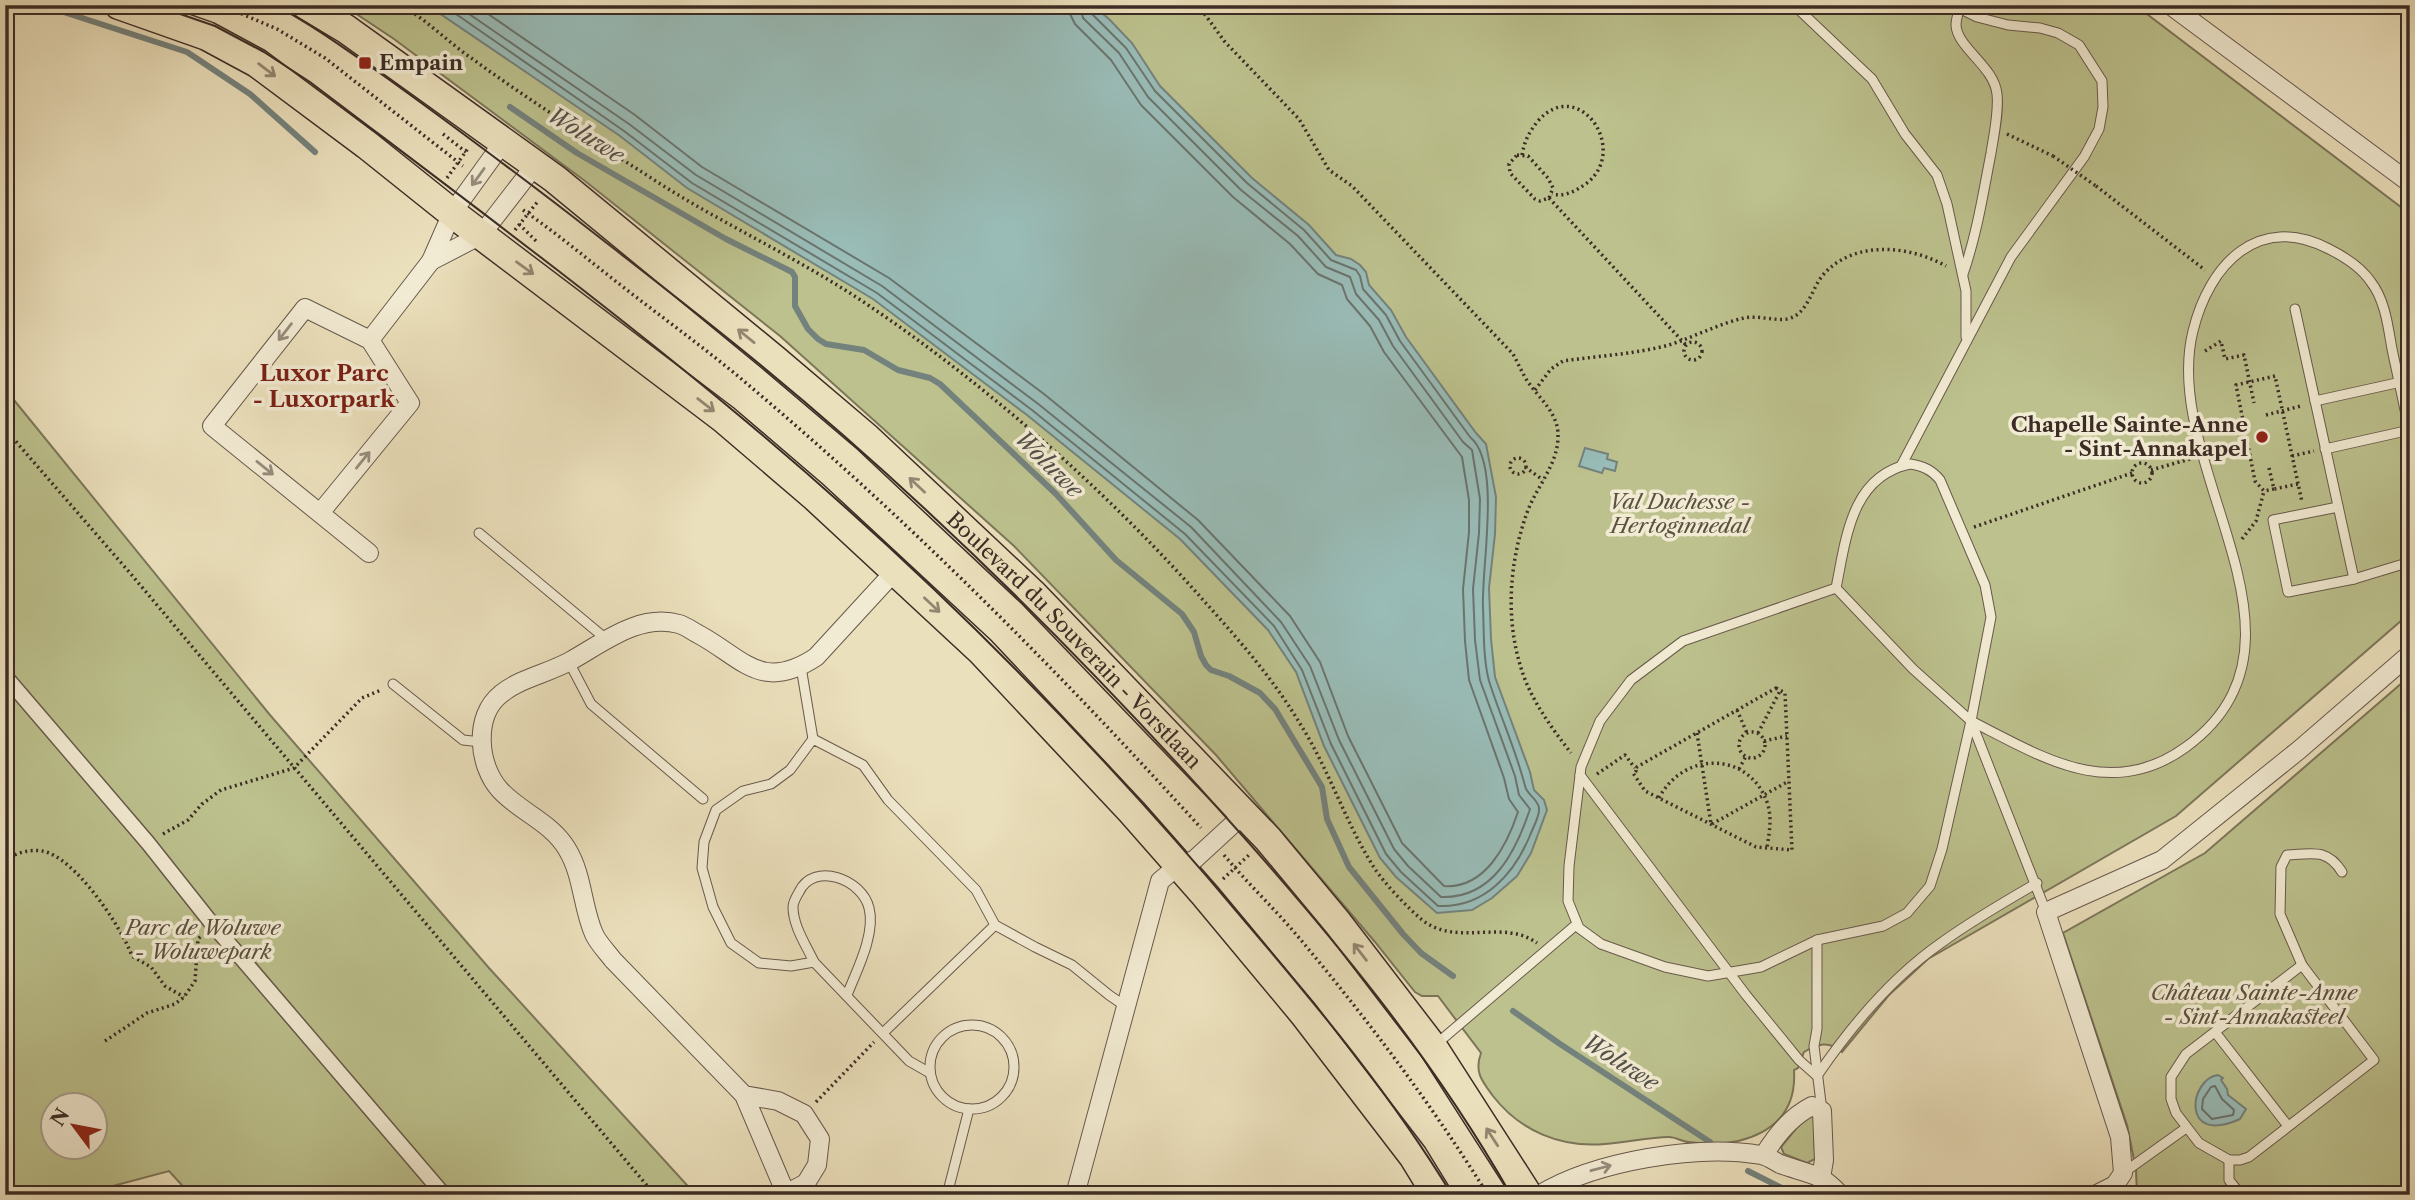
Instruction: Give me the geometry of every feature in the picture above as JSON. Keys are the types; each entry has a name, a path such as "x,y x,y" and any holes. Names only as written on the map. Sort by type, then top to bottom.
{"main road":[{"path":"119,5 207,36 257,63 724,419 895,570 982,651 1179,864 1304,1014 1413,1156 1437,1195"},
{"name":"Boulevard du Souverain - Vorstlaan","path":"306,5 346,29 536,164 867,438 1033,594 1244,814 1329,912 1433,1047 1528,1195"}],"street":[{"path":"2170,5 2410,183"},
{"path":"370,340 431,261 452,213 504,141"},
{"path":"431,261 481,235 536,164"},
{"path":"320,513 410,403 370,340 304,308 212,426 320,513 369,552"},
{"path":"744,1095 778,1101 804,1114 820,1139 817,1166 806,1183 786,1194 744,1095 613,960 594,935 576,868 566,847 550,828 500,790 486,769 481,742 487,714 498,695 516,684 569,662 606,639 633,627 654,622 680,624 755,670 775,673 801,667 823,650 895,570"},
{"path":"2095,1195 2118,1184 2120,1137 2046,912 2162,860 2298,750 2410,654"},
{"path":"5,676 444,1195"},
{"path":"1075,1195 1160,881 1179,864 1194,860 1244,814"},
{"path":"1764,1155 1798,1113 1812,1106 1822,1111 1824,1160 1821,1178"},
{"path":"1539,1195 1591,1170 1625,1162 1688,1153 1724,1152 1764,1155 1821,1178 1841,1195"}],"lane":[{"path":"1794,5 1872,79 1905,134 1937,175 1947,204 1966,291 1966,338"},
{"path":"1901,466 2011,257 2084,157 2099,129 2104,107 2102,81 2079,45 2040,27 2008,25 1956,7 1956,26 1960,38 1979,58 1992,78 1997,93 1995,130 1975,240 1963,276"},
{"path":"1836,589 1913,669 1971,721 2044,756 2090,772 2120,774 2148,768 2173,757 2206,733 2224,708 2239,678 2245,650 2246,614 2231,548 2202,456 2192,413 2189,361 2195,323 2214,276 2232,256 2255,243 2278,237 2302,238 2340,254 2372,283 2384,307 2410,431 2325,449"},
{"path":"2295,309 2354,579"},
{"path":"2315,401 2410,380"},
{"path":"1901,466 1923,466 1934,473 1940,481 1984,585 1990,617 1971,721 1942,849 1930,886 1907,913 1884,926 1817,940 1761,967 1729,973 1708,976 1665,967 1601,944 1579,928 1568,901 1569,866 1581,770 1600,721 1631,680 1683,641 1836,589 1847,531 1864,493 1881,475 1901,466"},
{"path":"2338,507 2273,520 2288,593 2354,579 2410,562"},
{"path":"479,533 606,639"},
{"path":"569,662 592,704 703,799"},
{"path":"801,667 813,739 790,770 771,784 743,791 716,810 704,842 702,868 713,907 731,943 758,962 791,966 814,962"},
{"path":"393,684 463,740 481,742"},
{"path":"1971,721 2037,883 2046,912"},
{"path":"813,739 863,765 888,800 976,890 995,925 1072,964 1125,1006"},
{"path":"1581,770 1587,784 1729,973 1799,1060 1817,1076"},
{"path":"2302,965 2186,1054 2171,1077 2172,1105 2186,1128 2206,1148 2229,1160 2249,1157 2374,1060 2302,965 2280,914 2281,867 2287,855 2324,854 2336,862 2342,872"},
{"path":"846,995 863,955 869,927 869,907 857,888 840,877 820,875 801,886 793,905 796,925 814,962 909,1062 930,1073"},
{"path":"1817,1076 1843,1039 1886,990 1939,944 2037,883"},
{"path":"1433,1047 1577,924"},
{"path":"883,1033 995,925"},
{"path":"1817,940 1814,1046 1822,1111"},
{"path":"969,1024 996,1031 1006,1041 1012,1053 1014,1067 1012,1081 1006,1093 983,1108 969,1110 955,1106 943,1098 934,1087 930,1059 935,1046 944,1035 969,1024"},
{"path":"2216,1032 2288,1126"},
{"path":"947,1195 969,1110"},
{"path":"2118,1184 2186,1128"},
{"path":"2229,1160 2230,1180 2241,1195"}],"path":[{"path":"401,5 472,59 639,171 800,262 868,305 950,363 1041,440 1141,533 1204,601 1284,698 1305,730 1376,872 1423,921 1442,930 1461,934 1503,932 1528,936 1547,950"},
{"path":"1198,5 1225,42 1299,119 1329,170 1352,186 1513,354 1527,380 1551,411 1558,436 1554,456 1529,508 1521,532 1512,588 1512,631 1519,661 1535,700 1581,770"},
{"path":"1522,155 1524,144 1533,127 1547,112 1556,108 1573,106 1596,125 1602,135 1601,164 1578,189 1566,194 1550,196 1540,201 1535,199 1510,173 1509,164 1512,159 1517,155 1528,156 1552,183 1550,196"},
{"path":"1995,130 2021,139 2053,156 2214,276"},
{"path":"443,134 468,150 447,178"},
{"path":"1550,196 1686,345"},
{"path":"515,230 539,200"},
{"path":"519,224 536,241"},
{"path":"1535,390 1550,369 1563,361 1659,347 1742,318 1796,316 1803,310 1825,273 1853,254 1864,250 1898,251 1932,258 1963,276"},
{"path":"2213,346 2221,341 2225,359 2244,355 2254,403"},
{"path":"1691,342 1700,345 1700,357 1695,360 1687,358 1684,354 1686,345 1691,342"},
{"path":"2264,491 2257,485 2253,475 2236,385 2275,376 2304,514"},
{"path":"2266,415 2315,401"},
{"path":"5,429 655,1195"},
{"path":"2292,456 2325,449"},
{"path":"2151,470 2202,456"},
{"path":"1525,467 1520,474 1510,468 1517,459 1543,480"},
{"path":"2146,464 2151,470 2152,475 2145,482 2135,481 2132,473 2134,466 2146,464"},
{"path":"2269,468 2274,489"},
{"path":"1978,525 2132,473"},
{"path":"2264,491 2298,484"},
{"path":"2231,548 2247,535 2256,521 2264,491"},
{"path":"169,831 188,820 202,804 221,790 294,768 362,698 393,684"},
{"path":"1776,688 1786,693 1792,850 1756,847 1645,791 1633,773 1635,768 1737,710 1776,688"},
{"path":"1758,734 1781,689"},
{"path":"1737,710 1748,733"},
{"path":"1697,733 1711,825"},
{"path":"1748,733 1758,734 1764,741"},
{"path":"1748,733 1739,742 1740,750 1746,756 1755,757 1762,753 1764,741"},
{"path":"1764,741 1787,736"},
{"path":"1587,784 1625,755 1635,768"},
{"path":"1739,769 1746,756"},
{"path":"1659,798 1667,785 1679,774 1702,764 1720,763 1739,769 1752,778 1763,795 1771,819 1767,848"},
{"path":"1711,825 1789,781"},
{"path":"5,860 18,852 42,851 64,860 103,902 132,956 151,967 165,986 184,997"},
{"path":"1221,881 1250,855"},
{"path":"105,1041 147,1013 175,1004 184,997 195,981 198,939"},
{"path":"804,1114 883,1033"}],"green space":[{"name":"Val Duchesse - Hertoginnedal","path":"343,5 2135,5 2410,214 2410,613 2176,816 1928,959 1889,995 1842,1052 1823,1044 1804,1052 1798,1068 1794,1070 1793,1091 1787,1108 1776,1122 1762,1132 1746,1139 1709,1143 1686,1142 1669,1137 1589,1145 1557,1140 1529,1128 1504,1108 1480,1076 1478,1066 1481,1053 1438,996 1422,996 1415,992 1216,755 1014,546 780,336 585,181 394,39"},
{"name":"Parc de Woluwe - Woluwepark","path":"5,389 270,715 489,968 696,1195 191,1195 169,1171 79,1195 5,1195"},
{"name":"Château Sainte-Anne - Sint-Annakasteel","path":"2410,676 2410,1195 2137,1195 2136,1170 2127,1125 2063,933 2205,853"},
{"path":"1807,1115 1814,1117 1815,1159 1807,1163 1784,1154 1781,1147"}],"water":[{"path":"435,5 1092,5 1132,43 1160,86 1252,178 1309,225 1336,255 1360,265 1366,272 1369,285 1391,310 1406,337 1486,444 1496,497 1489,588 1495,677 1534,790 1544,800 1547,810 1531,853 1517,876 1492,898 1472,910 1437,913 1396,877 1380,858 1324,746 1296,672 1268,630 1180,539 1027,415 873,299 687,188 620,136 439,13"},
{"path":"1585,448 1608,454 1607,459 1617,462 1615,471 1604,468 1602,473 1579,466"},
{"path":"2218,1075 2223,1078 2221,1080 2228,1095 2246,1109 2240,1119 2221,1125 2207,1124 2199,1118 2196,1098 2208,1079"}],"waterway":[{"name":"Woluwe","path":"42,5 187,52 250,94 315,152"},
{"name":"Woluwe","path":"510,107 577,153 726,239 792,272 795,277 795,306 808,329 818,339 826,344 864,350 898,370 930,378 940,384 1056,494 1116,560 1182,614 1194,632 1201,656 1211,670 1229,676 1260,693 1275,709 1322,787 1327,819 1349,867 1421,953 1453,976"},
{"name":"Woluwe","path":"1513,1011 1710,1142"},
{"name":"Woluwe","path":"1748,1171 1796,1195"}],"tram line":[{"path":"154,5 215,26 264,52 310,82 627,324 730,408 867,527 1062,717 1184,850 1353,1053 1405,1122 1452,1195"},
{"path":"275,5 327,36 377,71 572,216 763,367 944,526 1059,639 1170,755 1341,950 1448,1094 1511,1195"}],"place":[{"name":"Empain","path":"365,63"},
{"name":"Chapelle Sainte-Anne - Sint-Annakapel","path":"2262,437"}],"district":[{"name":"Luxor Parc - Luxorpark","path":"324,386"}]}
